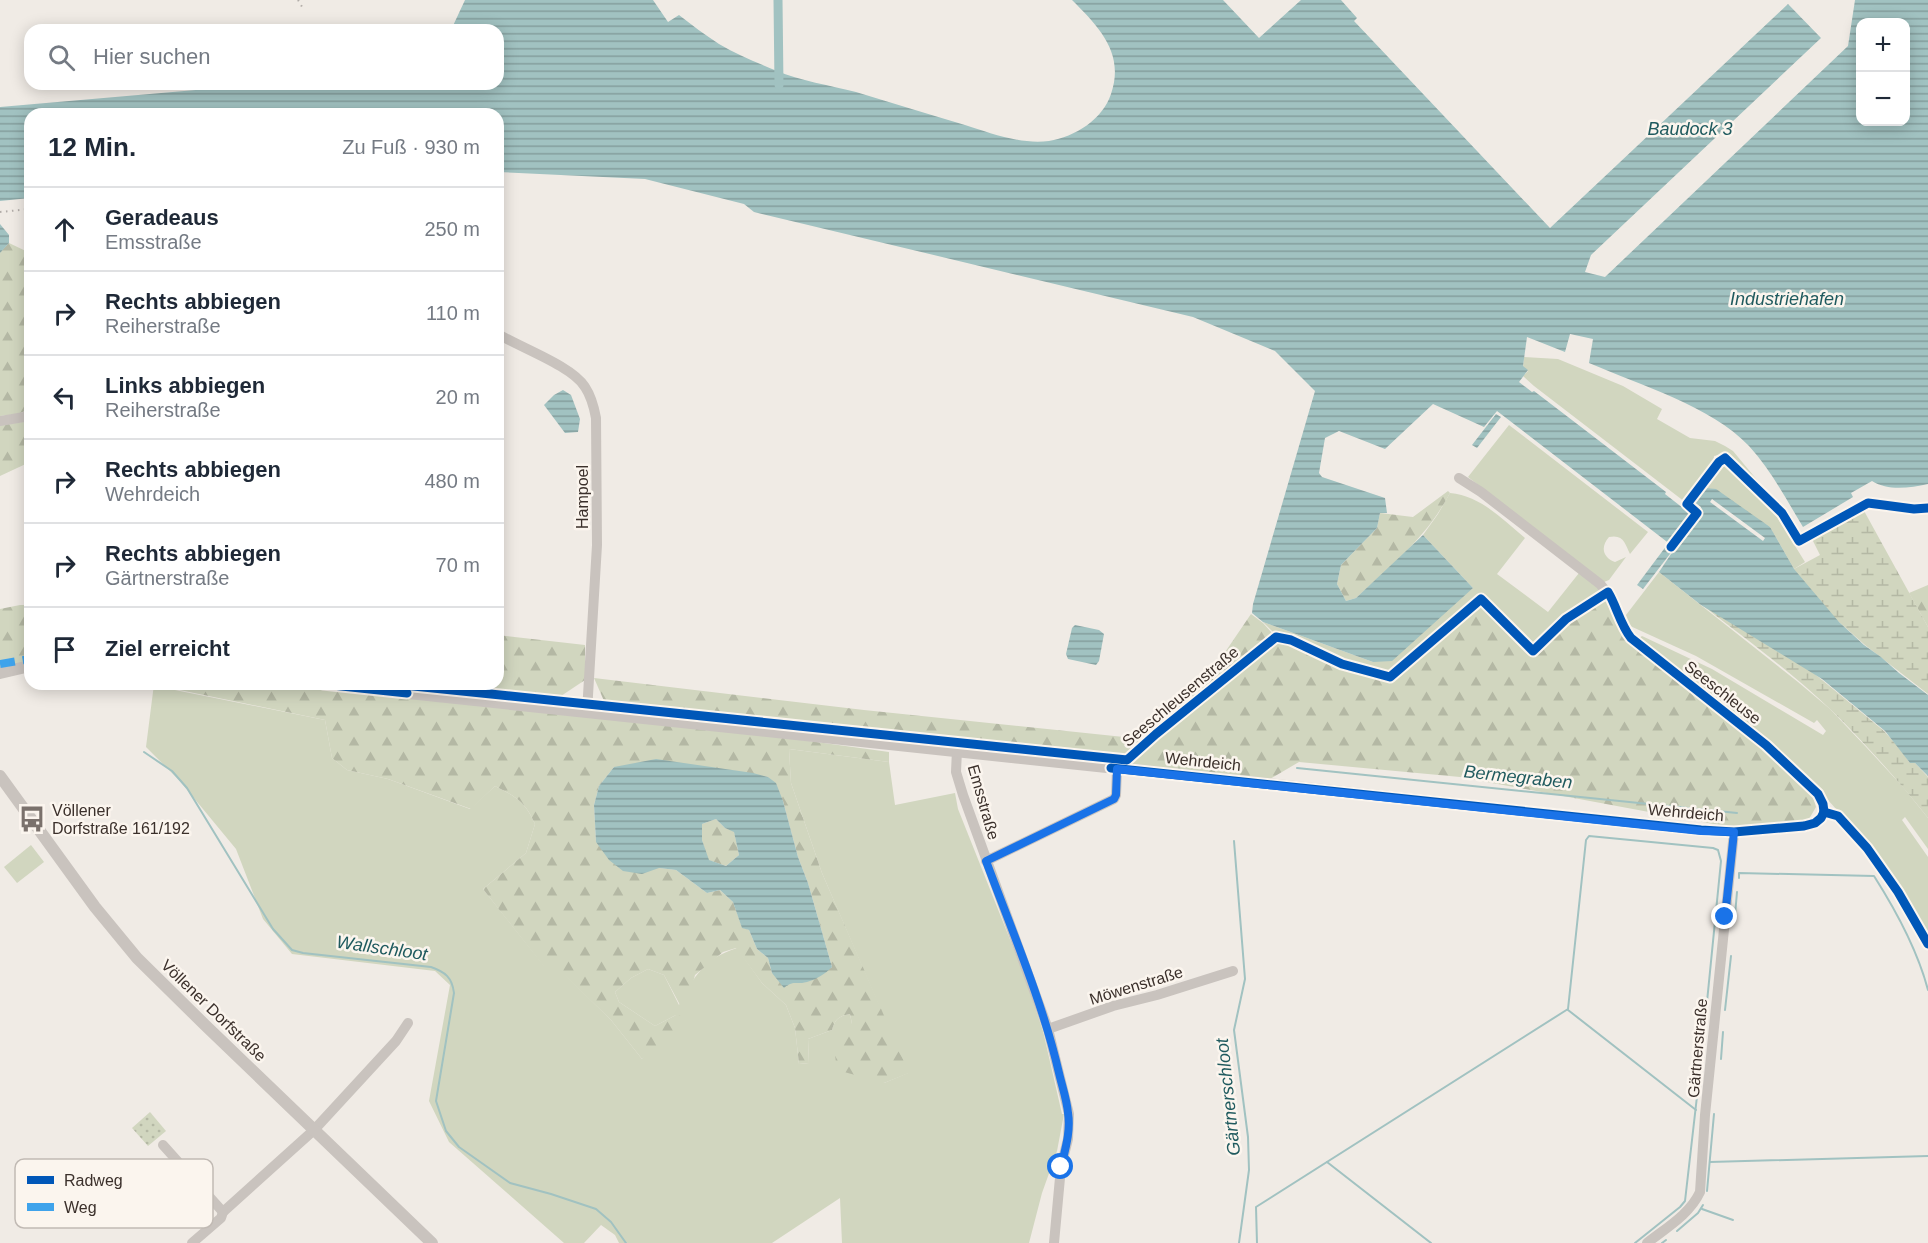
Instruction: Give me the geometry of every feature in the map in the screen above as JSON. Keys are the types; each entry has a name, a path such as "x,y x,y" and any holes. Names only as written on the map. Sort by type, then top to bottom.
{"street":[{"name":"Hampoel","path":"504,337 575,375 585,387 592,401 596,418 597,544 587,712"},
{"path":"0,421 24,417"},
{"name":"Seeschleuse","path":"1459,477 1600,584 1614,602 1623,627 1631,638 1766,745 1818,794 1824,812"},
{"name":"Seeschleusenstraße","path":"1121,769 1137,750 1261,648"},
{"path":"0,673 24,667"},
{"name":"Wehrdeich","path":"380,690 1629,823 1734,832 1804,826 1815,823 1824,812"},
{"name":"Emsstraße","path":"957,750 956,771 986,861 1029,972 1048,1029 1069,1114 1068,1138 1061,1167 1054,1243"},
{"path":"986,861 1114,799 1121,769"},
{"name":"Völlener Dorfstraße","path":"0,776 95,907 131,951 187,1008 432,1243"},
{"name":"Gärtnerstraße","path":"1647,1243 1686,1212 1700,1192 1705,1115 1734,832"},
{"name":"Möwenstraße","path":"1048,1029 1113,1006 1233,971"},
{"path":"213,1225 221,1218 223,1212 314,1130 396,1041 408,1023"},
{"path":"163,1145 176,1159"},
{"path":"213,1201 223,1212"},
{"path":"192,1243 209,1228"}],"green space":[{"path":"9,243 24,250 24,412 0,416 0,252"},
{"path":"1524,357 1558,359 1623,386 1662,409 1657,419 1690,438 1715,441 1733,451 1767,492 1768,497 1723,454 1714,456 1713,465 1685,502 1534,386 1523,376 1528,371 1523,367"},
{"path":"24,422 24,465 0,476 0,425"},
{"path":"1509,425 1648,532 1630,554 1621,538 1609,537 1604,545 1605,555 1615,562 1626,557 1609,580 1604,582 1468,477"},
{"path":"1726,463 1769,504 1805,562 1794,569 1770,527 1705,488"},
{"path":"1716,489 1770,527 1794,569 1820,555 1812,539 1863,509 1928,627 1928,694 1839,622 1820,611"},
{"path":"1448,491 1450,493 1441,509 1408,550 1356,598 1346,601 1337,584 1341,565 1377,528 1380,513 1413,517"},
{"path":"1450,493 1481,504 1525,538 1497,574 1548,612 1579,573 1604,592 1593,602 1556,625 1533,650 1481,598 1390,676 1342,664 1274,633 1263,622 1373,662 1473,588 1423,535"},
{"path":"1659,572 1830,709 1903,787 1928,818 1928,849 1905,817 1902,820 1928,857 1928,940 1886,871 1819,790 1638,639 1642,636 1712,669 1823,735 1826,731 1817,720 1814,723 1696,656 1628,625 1626,615"},
{"path":"1659,572 1760,629 1884,731 1909,762 1915,763 1928,777 1928,818 1881,762 1830,709 1768,656"},
{"path":"1928,585 1928,627 1909,593"},
{"path":"1602,597 1629,643 1763,748 1812,793 1816,807 1809,819 1800,822 1735,828 1460,777 1299,762 1270,779 608,710 594,678 864,710 1143,739 1217,664 1251,614 1273,634 1342,666 1390,679 1481,601 1533,652 1557,627"},
{"path":"24,605 24,663 0,668 0,609"},
{"path":"504,636 585,645 585,680 549,704 416,690 504,690"},
{"path":"153,690 175,690 325,720 332,758 347,770 388,779 470,809 495,786 519,800 535,824 526,853 483,889 545,967 556,966 611,1020 642,1059 676,1015 655,1026 619,1002 615,992 631,978 648,969 664,975 679,1005 702,969 717,957 737,948 762,983 786,1005 795,1028 799,1064 809,1063 808,1039 832,1030 838,1019 850,1014 852,1024 884,1083 908,1073 822,873 791,783 789,749 889,762 895,805 955,793 958,809 1023,972 1043,1031 1062,1114 1064,1114 1057,1151 1042,1193 1029,1243 842,1243 840,1198 772,1243 619,1243 615,1235 601,1225 584,1243 564,1243 449,1142 429,1101 450,985 435,971 292,954 263,919 236,849 179,780 146,747"},
{"path":"180,690 340,690 773,736 889,752 889,762 789,749 791,783 822,873 909,1073 884,1083 837,1070 833,1040 852,1024 850,1014 838,1019 832,1030 808,1039 809,1063 799,1064 795,1028 786,1005 762,983 736,948 723,952 695,975 688,1002 680,1005 664,975 648,969 631,978 615,992 619,1002 655,1026 676,1015 691,1018 642,1059 611,1020 556,967 545,968 483,889 526,853 535,824 519,801 495,786 471,809 388,779 347,770 332,758 325,720","holes":["614,767 714,768 768,777 783,801 832,967 803,982 791,981 772,973 768,958 757,949 749,930 742,927 733,902 720,890 707,893 676,870 659,868 596,842 594,805 599,786"]},
{"path":"716,819 725,828 734,831 739,855 726,866 708,860 702,840 702,824"},
{"path":"31,845 44,862 17,883 4,867"},
{"path":"150,1112 166,1131 148,1146 132,1128"}],"water":[{"path":"465,0 653,0 668,22 679,15 726,48 785,74 856,92 995,135 1039,142 1059,139 1087,125 1102,111 1111,94 1115,66 1112,53 1100,31 1072,0 1223,0 1259,38 1301,0 1341,0 1357,18 1354,21 1550,228 1788,4 1821,38 1591,255 1585,272 1605,277 1848,46 1855,0 1928,0 1928,484 1892,487 1872,481 1851,493 1853,497 1803,527 1778,485 1749,446 1715,419 1695,408 1589,363 1593,339 1570,334 1565,352 1527,337 1523,366 1528,370 1519,382 1666,492 1665,494 1697,519 1700,516 1701,507 1694,502 1705,488 1716,489 1770,527 1794,569 1839,622 1864,645 1928,695 1928,776 1915,763 1910,763 1885,731 1822,679 1701,605 1659,572 1675,548 1497,411 1484,427 1433,404 1385,449 1339,431 1325,438 1319,473 1322,477 1385,498 1387,513 1380,513 1377,528 1341,565 1337,584 1346,601 1356,598 1423,535 1473,588 1392,661 1373,662 1263,622 1252,613 1315,391 1275,351 1193,317 754,212 744,204 645,179 504,172 504,108 24,108 24,199 0,201 0,107 196,90 504,90 504,24 454,24"},
{"path":"0,224 9,235 9,243 0,253"},
{"path":"563,390 571,395 580,419 578,432 565,433 544,405"},
{"path":"1496,414 1501,417 1477,448 1472,445"},
{"path":"1667,545 1673,550 1643,589 1637,585"},
{"path":"1075,625 1099,630 1104,634 1099,661 1096,665 1068,659 1066,654 1072,628"},
{"path":"656,759 753,773 768,777 776,783 832,967 814,979 803,983 793,983 784,988 772,973 768,958 757,949 749,930 742,928 733,902 720,890 707,893 676,870 659,868 642,874 623,871 609,860 596,842 594,805 599,786 614,767","holes":["716,819 725,828 734,832 739,855 726,866 709,860 702,840 702,824"]}],"pier":[{"path":"1712,499 1765,538 1763,541 1710,502"}],"waterway":[{"path":"778,0 779,85"},
{"name":"Wallschloot","path":"144,752 172,771 187,788 273,929 292,950 431,967 447,976 452,983 454,993 436,1101 446,1131 459,1147 510,1183 596,1209 611,1222 626,1243"},
{"name":"Bermegraben","path":"1297,768 1737,813"},
{"path":"1257,1243 1256,1207 1568,1009 1586,840 1589,836 1718,850 1721,861 1704,1032"},
{"name":"Gärtnerschloot","path":"1234,841 1245,979 1234,1030 1248,1137 1249,1170 1239,1243"},
{"path":"1739,878 1739,873 1874,876 1905,931 1928,990"},
{"path":"1735,915 1737,892"},
{"path":"1725,1010 1731,956"},
{"path":"1568,1010 1696,1110"},
{"path":"1721,1059 1723,1032"},
{"path":"1635,1243 1685,1201 1703,1044"},
{"path":"1707,1191 1714,1114"},
{"path":"1710,1162 1928,1156"},
{"path":"1327,1162 1431,1243"},
{"path":"1677,1231 1698,1213 1703,1205"},
{"path":"1702,1209 1733,1220"},
{"path":"1662,1243 1666,1240"}],"railway":[{"path":"298,0 304,10"},
{"path":"0,212 24,210"}],"marked path":[{"path":"0,664 24,660"}],"cycle path":[{"path":"1671,547 1697,513 1687,504 1719,462 1725,458 1782,513 1799,541 1868,503 1914,509 1928,508"},
{"path":"452,690 1127,760 1276,637 1291,640 1342,664 1390,677 1481,599 1533,651 1566,619 1608,592 1631,638 1766,745 1818,794 1824,812"},
{"path":"379,690 407,693"},
{"path":"1111,768 1701,830 1734,832 1804,826 1815,823 1824,812"},
{"path":"1824,812 1838,816 1867,848 1898,892 1928,944"}],"place":[{"name":"Völlener Dorfstraße 161/192","path":"32,819"}],"route":[{"path":"1061,1167 1068,1138 1069,1114 1058,1067 1029,972 986,861 1114,799 1117,769 1701,831 1734,832 1725,917"}],"water label":[{"name":"Baudock 3","path":"1690,129"},
{"name":"Industriehafen","path":"1787,299"}]}
